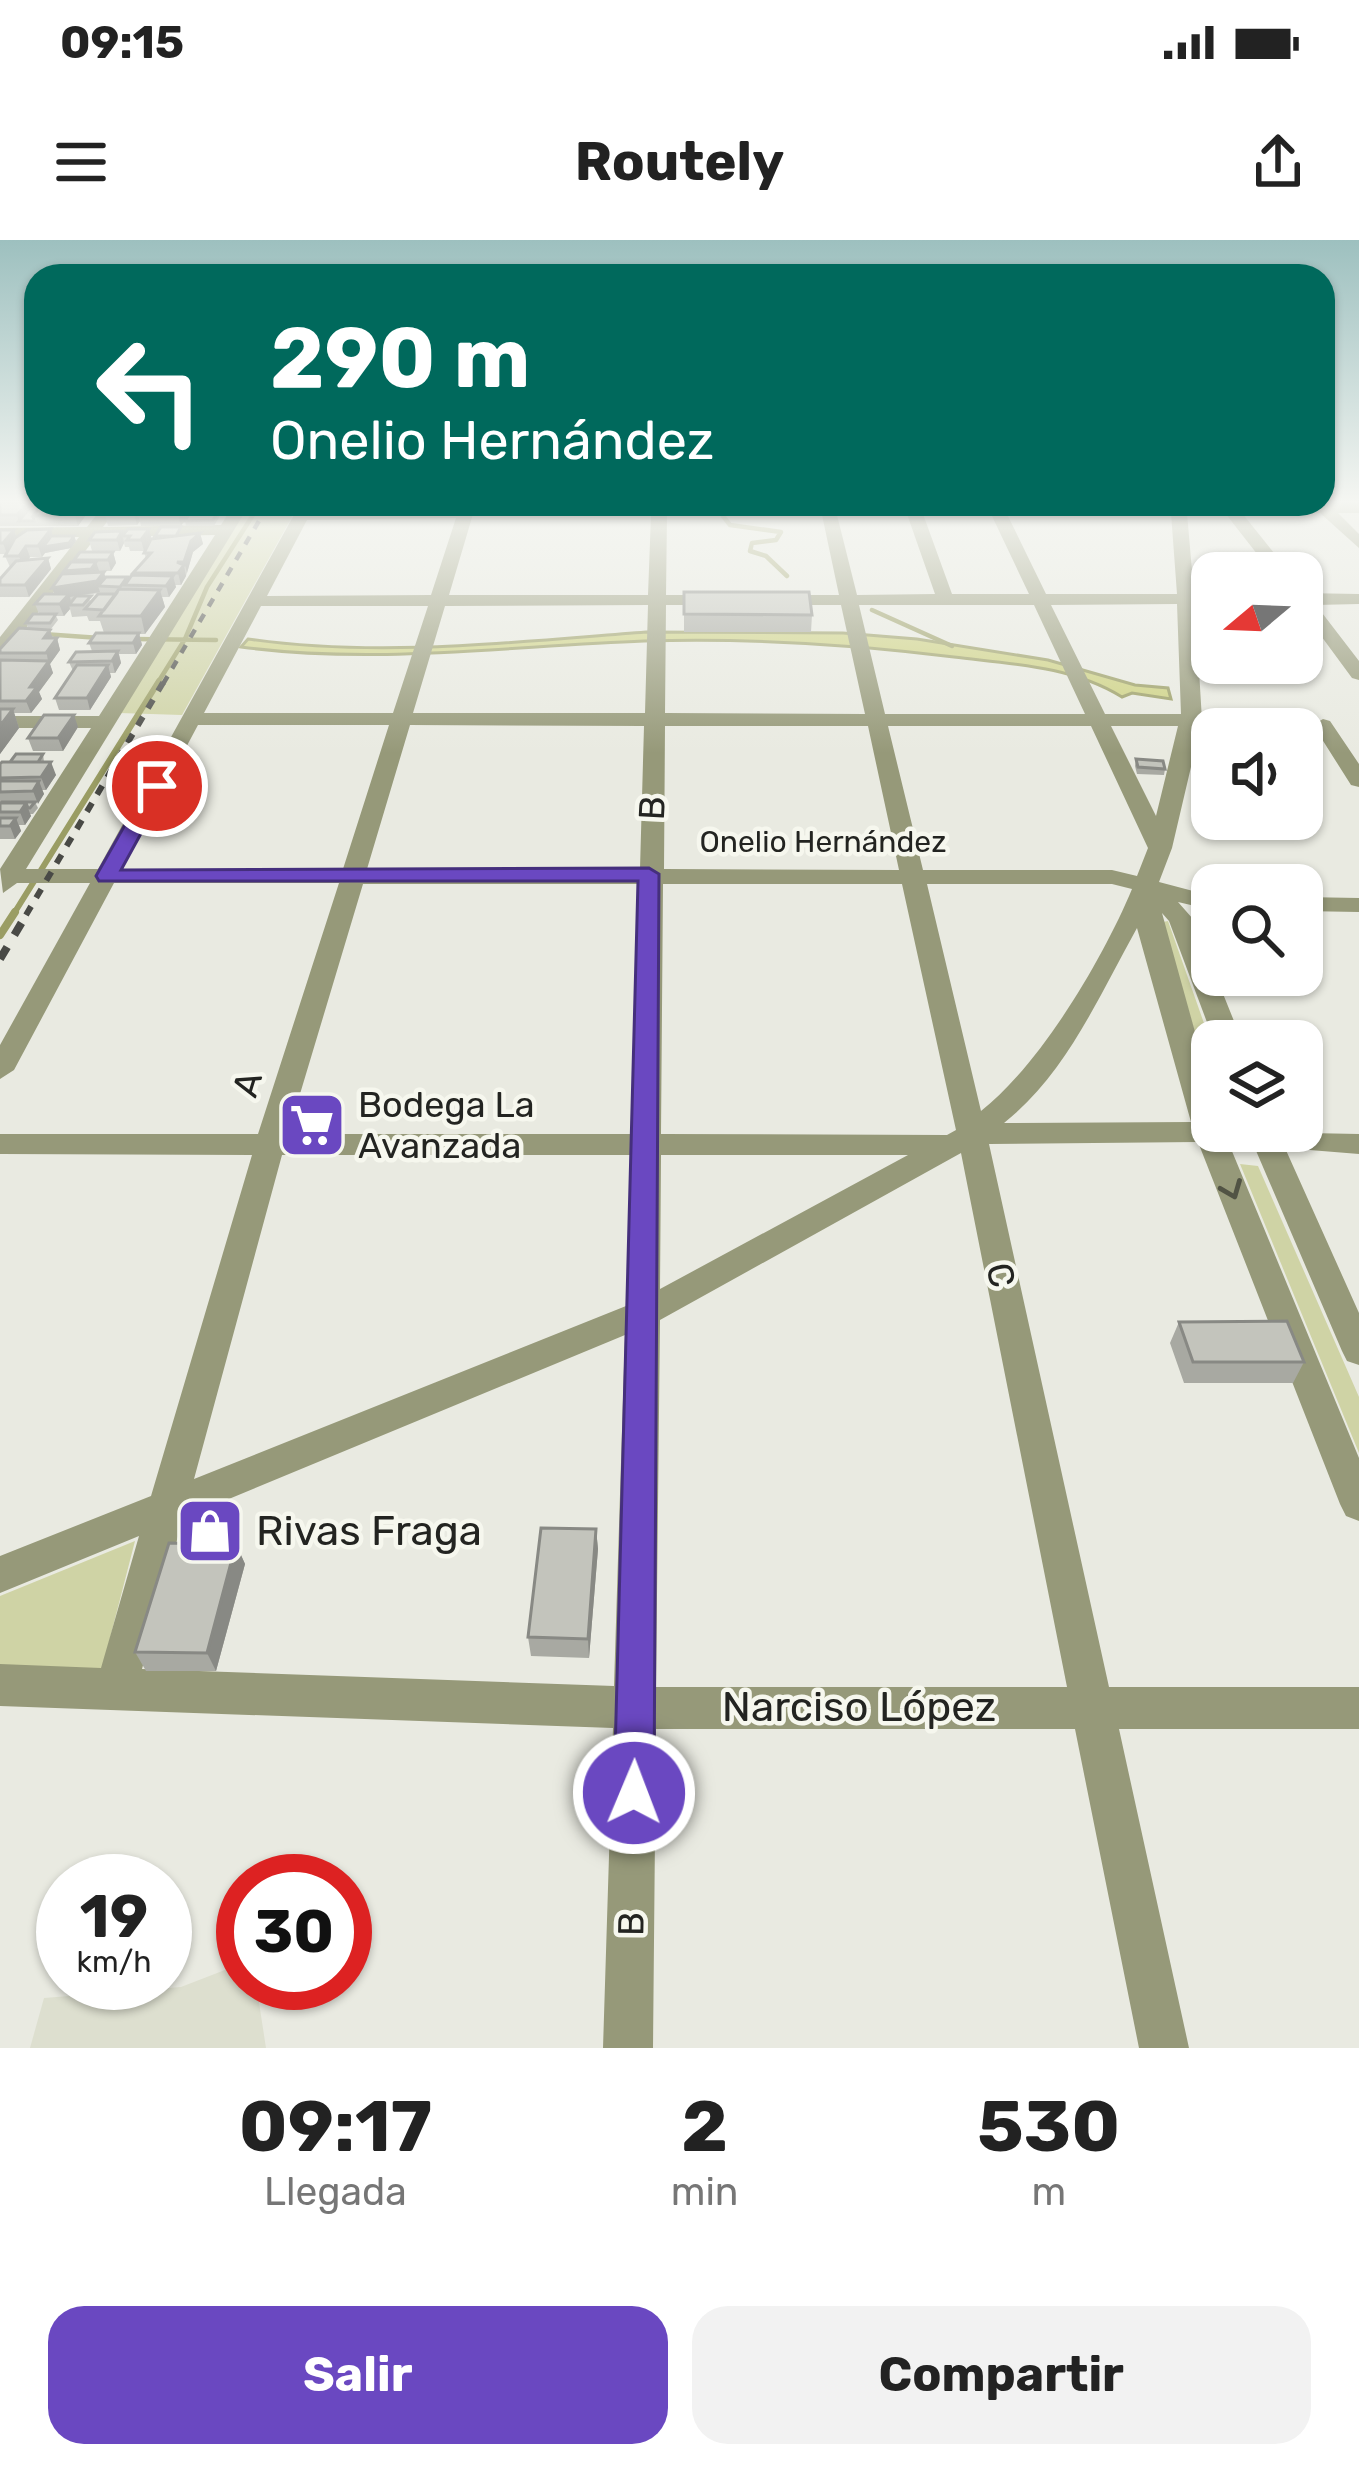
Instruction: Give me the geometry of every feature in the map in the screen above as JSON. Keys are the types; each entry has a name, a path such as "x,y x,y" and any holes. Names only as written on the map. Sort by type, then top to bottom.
{"street":[{"path":"7,640 27,603 44,584"},
{"path":"15,879 191,584"},
{"path":"0,1070 262,584"},
{"name":"A","path":"116,1691 270,1144 442,584"},
{"name":"B","path":"628,2048 658,584"},
{"name":"C","path":"845,584 912,876 961,1139 1163,2048"},
{"path":"940,584 945,599"},
{"path":"1033,584 1160,848"},
{"path":"1185,584 1193,702 1148,886 1152,925 1191,1067"},
{"path":"1323,599 1359,598"},
{"path":"252,601 1191,599"},
{"path":"27,603 60,603"},
{"path":"156,603 180,603"},
{"path":"1323,627 1359,674"},
{"path":"192,719 1097,721 1193,702"},
{"path":"0,722 107,722"},
{"path":"1323,725 1359,780"},
{"name":"Onelio Hernández","path":"15,879 353,874 1112,877 1191,897"},
{"path":"1148,886 1152,925 1214,1020"},
{"path":"1323,904 1359,905"},
{"name":"Onelio Hernández","path":"1152,925 1191,907"},
{"path":"0,1576 644,1313 961,1139 1022,1094 1152,925"},
{"path":"0,1144 645,1144 1191,1133"},
{"path":"1323,1140 1359,1144"},
{"path":"1217,1152 1359,1504"},
{"path":"1271,1152 1359,1351"},
{"name":"Narciso López","path":"0,1685 636,1708 1359,1708"}],"shaded area":[{"path":"200,584 254,584 182,715 119,713"},
{"path":"646,632 843,633 917,639 1048,660 1135,685 1168,688 1171,699 1132,693 1122,697 1083,679 1019,665 799,643 644,641 392,654 241,647 248,639 397,648"},
{"path":"1168,921 1203,1020 1191,1020 1163,922"},
{"path":"1240,1164 1258,1166 1359,1397 1359,1453"},
{"path":"135,1541 101,1673 0,1666 0,1596"},
{"path":"216,1973 216,2010 260,2010 266,2048 30,2048 41,2010 192,2010 192,1983"}],"building":[{"path":"119,589 160,590 141,616 99,616"},
{"path":"684,592 809,592 812,615 684,614"},
{"path":"44,594 69,594 60,604 35,604"},
{"path":"98,594 116,594 104,610 85,609"},
{"path":"76,596 91,596 83,605 69,605"},
{"path":"33,614 56,614 50,623 26,623"},
{"path":"19,628 50,630 44,638 57,638 46,653 0,653"},
{"path":"96,633 139,633 133,643 89,643"},
{"path":"118,651 112,661 69,662 76,652"},
{"path":"0,660 49,661 26,701 0,701"},
{"path":"77,665 108,665 87,698 55,698"},
{"path":"0,709 13,709 0,726"},
{"path":"44,715 74,715 58,738 28,738"},
{"path":"16,754 43,754 38,762 10,762"},
{"path":"1136,759 1163,761 1165,769 1138,767"},
{"path":"2,762 51,762 41,777 0,778"},
{"path":"0,781 39,781 33,791 0,792"},
{"path":"0,803 26,803 20,812 0,812"},
{"path":"0,818 16,818 10,826 0,826"},
{"path":"1287,1321 1304,1362 1193,1362 1179,1322"},
{"path":"541,1528 596,1529 588,1639 528,1637"},
{"path":"169,1543 236,1544 207,1653 135,1652"}],"waterway":[{"path":"185,640 209,584"},
{"path":"872,610 952,646"},
{"path":"43,634 100,638"},
{"path":"133,639 185,640"},
{"path":"157,684 185,640"},
{"path":"185,640 216,640"},
{"path":"13,915 159,681"},
{"path":"0,935 15,912"}],"railway":[{"path":"163,684 222,584"},
{"path":"26,915 164,681"},
{"path":"0,959 28,912"}],"place":[{"name":"Bodega La Avanzada","path":"312,1125"},
{"name":"Rivas Fraga","path":"210,1531"}],"route":[{"path":"157,786 107,876 649,874 634,1793"}]}
